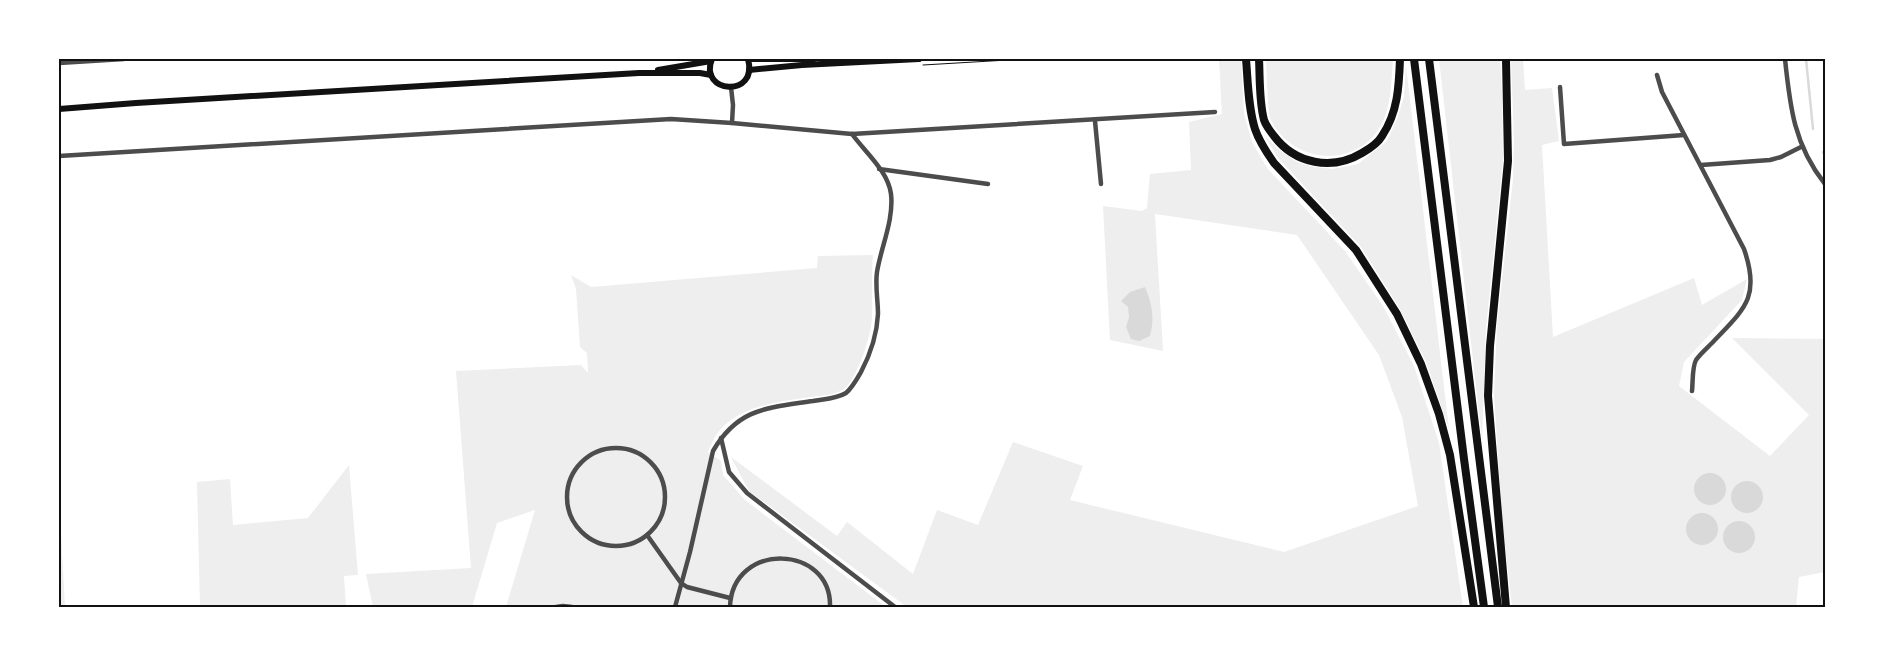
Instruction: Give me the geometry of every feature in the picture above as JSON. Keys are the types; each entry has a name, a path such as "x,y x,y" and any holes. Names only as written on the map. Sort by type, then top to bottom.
{"highway":[{"path":"1246,59 1251,111 1255,130 1264,149 1274,163 1356,250 1397,314 1421,364 1439,414 1450,455 1474,607"},
{"path":"1259,59 1264,120 1267,126 1279,142 1294,155 1314,163 1333,164 1353,158 1369,150 1382,138 1392,117 1398,96 1400,59"},
{"path":"1414,59 1462,450 1484,607"},
{"path":"1429,59 1498,607"},
{"path":"1506,59 1508,161 1490,346 1488,396 1506,607"}],"main road":[{"path":"639,73 711,60 711,75 720,85 731,87 744,81 749,70 748,59 814,59"},
{"path":"749,70 919,59"},
{"path":"59,109 639,73 711,75"},
{"path":"59,105 136,103"}],"street":[{"path":"59,63 124,59"},
{"path":"1785,59 1791,110 1801,147 1814,171 1825,184"},
{"path":"1658,75 1662,92 1744,249 1750,266 1752,282 1742,311 1696,361 1692,391"},
{"path":"731,87 733,104 732,123"},
{"path":"1560,87 1564,144 1684,135"},
{"path":"59,156 671,119 852,134 1095,121 1215,112"},
{"path":"1095,121 1101,184"},
{"path":"675,607 690,552 713,451 721,438 739,420 753,413 833,398 847,392 857,380 868,360 876,336 878,314 877,274 891,210 891,193 887,181 852,134"},
{"path":"1701,166 1770,160 1801,147"},
{"path":"879,169 988,184"},
{"path":"721,438 729,472 747,494 895,607"},
{"path":"620,447 634,450 647,458 657,469 663,482 665,497 663,511 657,525 647,535 634,543 619,546 605,545 591,540 579,530 571,518 567,504 567,489 571,475 579,463 591,454 605,448 620,447"},
{"path":"647,535 681,583 687,587 730,598"},
{"path":"730,607 730,598 737,582 749,568 764,560 782,557 799,561 814,570 825,584 830,607"},
{"path":"556,607 572,607"}],"shaded area":[{"path":"1219,59 1241,59 1244,114 1252,142 1267,168 1345,251 1383,306 1414,366 1439,443 1463,607 907,607 749,491 731,457 837,536 847,522 913,574 937,510 978,525 1013,442 1083,466 1070,500 1284,552 1418,506 1402,417 1379,355 1297,235 1155,214 1163,351 1110,340 1103,206 1142,211 1147,208 1150,174 1191,170 1189,122 1222,114"},
{"path":"1266,59 1393,59 1390,97 1381,125 1376,133 1364,144 1351,152 1336,156 1306,152 1292,144 1280,134 1271,120"},
{"path":"1439,59 1500,59 1503,159 1486,329 1482,440"},
{"path":"1511,59 1523,59 1525,90 1552,88 1559,141 1542,145 1553,337 1694,278 1702,305 1747,279 1742,300 1684,362 1679,386 1770,456 1809,415 1732,338 1825,339 1825,572 1799,577 1796,607 1512,607 1502,518 1494,394 1497,326 1513,179 1514,141"},
{"path":"1406,66 1449,429 1426,362 1400,309 1361,247 1278,158 1264,135 1279,150 1297,162 1314,167 1333,169 1358,164 1387,141 1404,97"},
{"path":"873,255 871,325 863,356 849,384 844,389 833,394 754,408 727,423 713,440 708,452 721,461 723,475 745,500 886,607 506,607 535,510 497,523 472,607 373,607 366,574 471,568 456,371 581,365 588,373 587,353 580,347 576,289 571,275 591,287 817,268 818,256"},
{"path":"1145,287 1151,305 1152,323 1150,336 1139,341 1131,339 1126,327 1129,317 1128,307 1121,301 1130,292"},
{"path":"349,465 358,575 344,576 346,607 200,607 197,482 230,479 233,525 308,518"},
{"path":"1710,473 1716,474 1721,478 1725,483 1725,495 1721,500 1716,504 1710,505 1704,504 1699,500 1695,495 1694,489 1695,483 1699,478 1704,474"},
{"path":"1747,481 1753,482 1758,486 1762,491 1762,503 1758,508 1753,512 1747,513 1741,512 1736,508 1732,503 1731,497 1732,491 1736,486 1741,482"},
{"path":"59,496 65,607 59,607"},
{"path":"1702,513 1708,514 1713,518 1717,523 1717,535 1713,540 1708,544 1702,545 1696,544 1691,540 1687,535 1686,529 1687,523 1691,518 1696,514"},
{"path":"1739,521 1745,522 1750,526 1754,531 1754,543 1750,548 1745,552 1739,553 1733,552 1728,548 1724,543 1723,537 1724,531 1728,526 1733,522"}],"waterway":[{"path":"1806,59 1813,129"}]}
